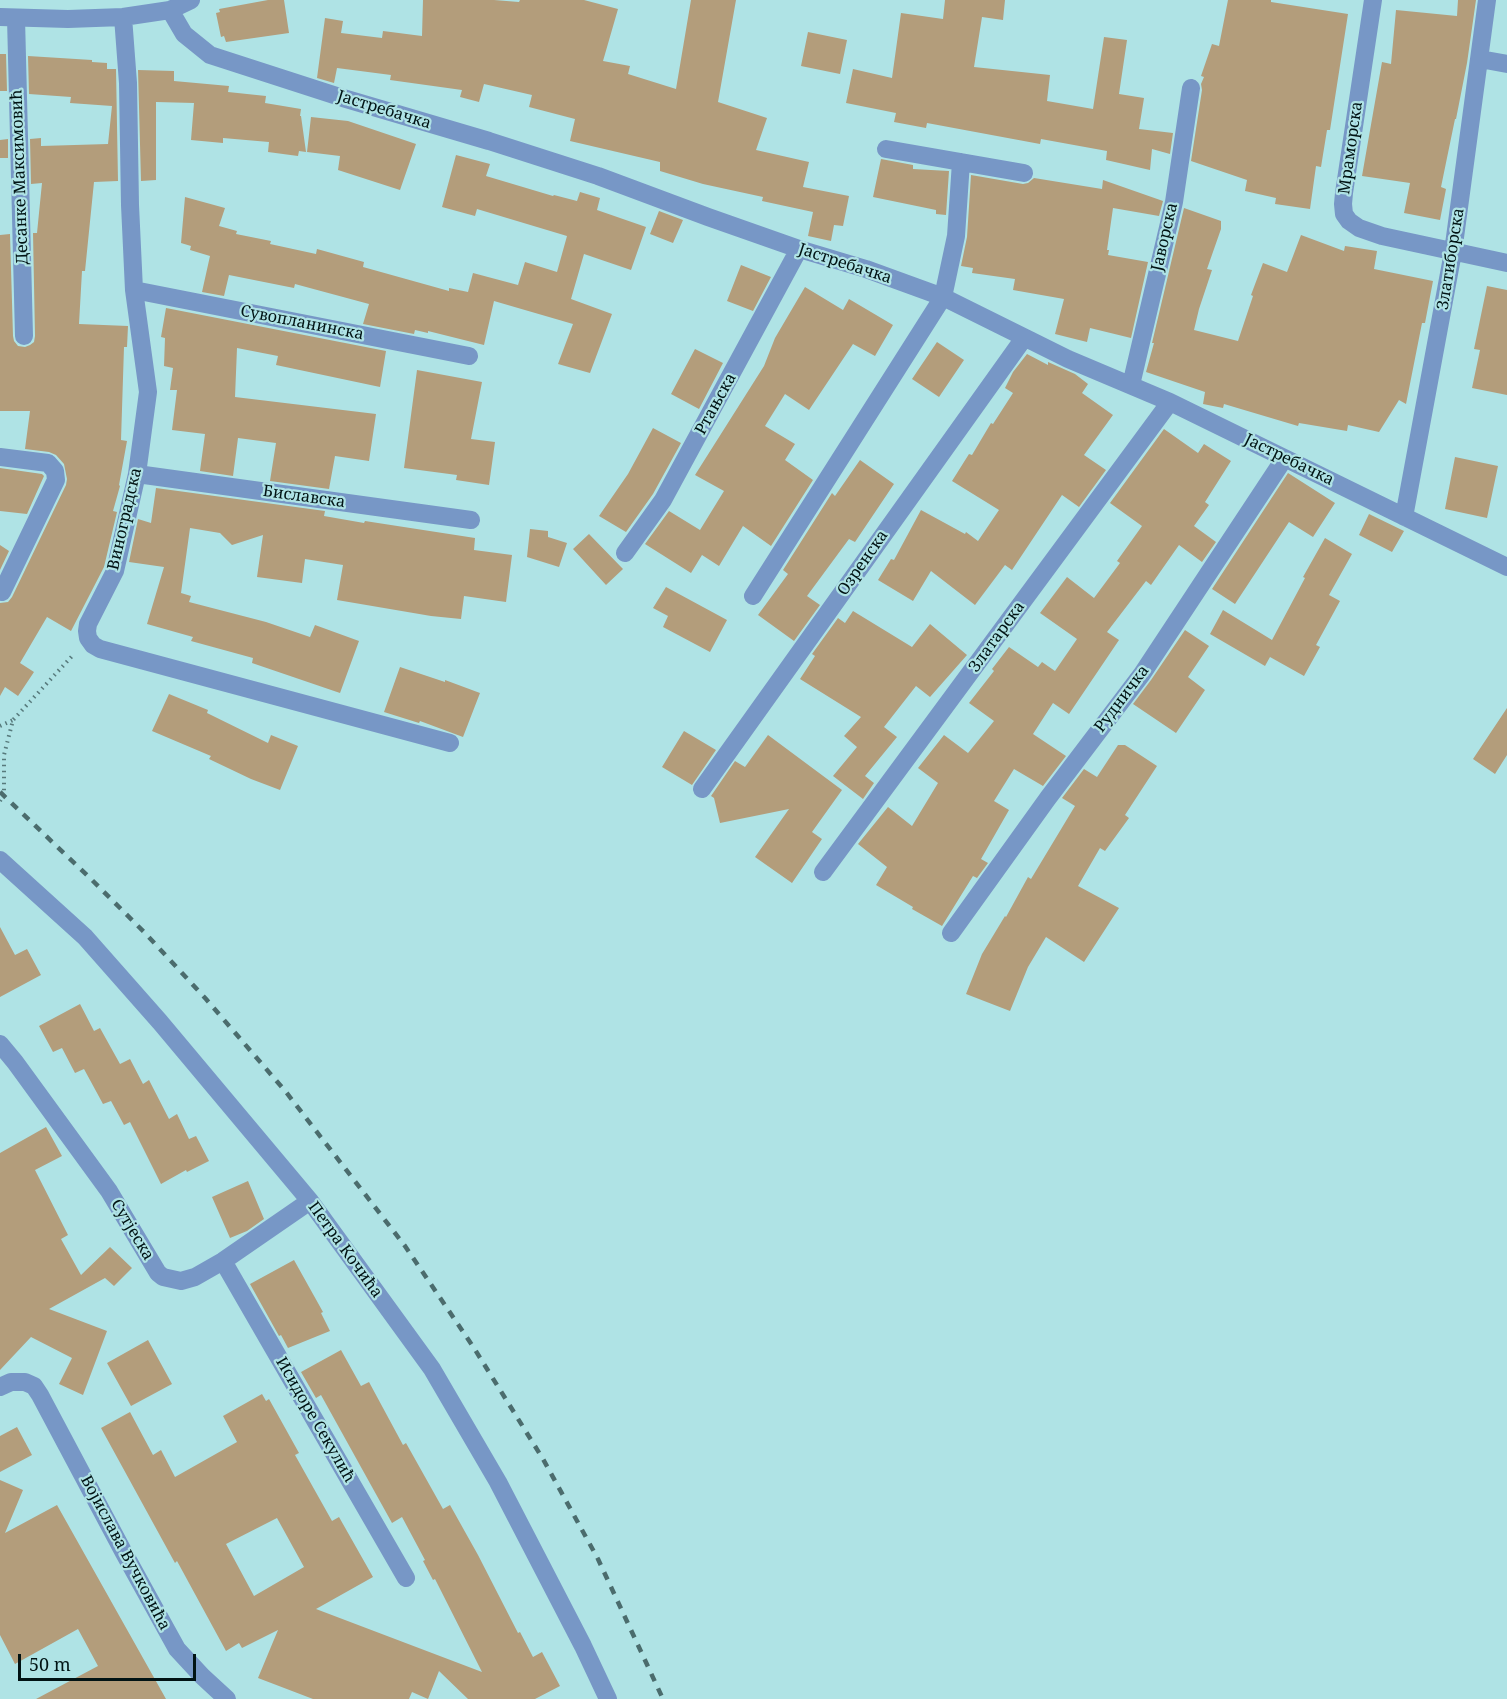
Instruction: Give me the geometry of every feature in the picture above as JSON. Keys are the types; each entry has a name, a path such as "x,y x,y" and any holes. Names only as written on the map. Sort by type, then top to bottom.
{"street":[{"path":"8,18 68,19 123,16 170,10 191,0"},
{"name":"Мраморска","path":"1373,0 1344,193 1344,213 1349,221 1359,228 1382,236 1454,252"},
{"name":"Златиборска","path":"1404,517 1454,252 1487,0"},
{"name":"Јастребачка","path":"170,10 184,34 210,55 598,176 708,218 866,269 943,297 1068,359 1170,402 1507,567"},
{"name":"Виноградска","path":"88,638 88,624 115,571 137,474 148,392 134,290 128,83 123,16"},
{"name":"Десанке Максимовић","path":"8,18 24,336"},
{"path":"1480,59 1507,64"},
{"name":"Јаворска","path":"1131,385 1174,202 1191,88"},
{"path":"886,149 1024,172"},
{"path":"753,596 943,297 956,236 961,162"},
{"name":"Ртањска","path":"625,553 663,501 800,249"},
{"path":"1454,252 1507,263"},
{"name":"Сувопланинска","path":"134,290 469,356"},
{"name":"Озренска","path":"702,789 1024,338"},
{"name":"Златарска","path":"823,872 1170,402"},
{"path":"0,457 48,464 55,471 56,480 1,591"},
{"name":"Рудничка","path":"951,933 1048,798 1142,674 1284,459"},
{"name":"Биславска","path":"137,474 471,520"},
{"path":"88,638 100,649 450,743"},
{"name":"Петра Кочића","path":"0,860 85,937 160,1022 310,1201 432,1369 498,1482 608,1699"},
{"name":"Сутјеска","path":"0,1044 109,1191 158,1273 163,1277 182,1281 195,1277 223,1261 310,1201"},
{"name":"Исидоре Секулић","path":"223,1261 406,1578"},
{"name":"Војислава Вучковића","path":"0,1387 11,1382 25,1382 34,1386 177,1649 227,1699"}],"path":[{"path":"0,726 14,720 88,638"},
{"path":"0,801 4,795 4,755 14,720"}],"building":[{"path":"268,0 284,0 289,33 226,42 224,36 221,37 216,13 220,12 219,9"},
{"path":"423,0 519,2 520,0 584,0 618,9 603,61 630,66 628,74 676,89 691,0 736,0 718,102 767,118 756,150 809,162 803,187 849,196 843,226 834,225 831,241 808,236 813,212 762,201 763,197 703,184 660,171 660,162 570,141 575,119 529,107 532,95 484,84 479,102 460,97 462,90 390,80 391,75 337,68 334,83 317,78 325,18 343,21 341,33 382,38 383,31 422,36"},
{"path":"945,0 1005,0 1003,20 982,17 974,67 1050,75 1047,101 1093,109 1104,37 1127,40 1119,94 1144,98 1139,129 1173,133 1170,154 1152,149 1150,170 1106,160 1107,151 1041,139 1040,144 927,123 926,128 894,122 896,113 846,103 853,69 892,78 901,13 943,19"},
{"path":"1228,0 1271,0 1271,2 1348,14 1330,130 1327,130 1321,167 1316,166 1310,209 1275,204 1276,198 1245,191 1247,180 1191,161 1201,84 1204,77 1201,76 1212,44 1219,46"},
{"path":"1458,0 1476,0 1467,63 1441,187 1446,189 1440,220 1404,213 1410,183 1362,176 1382,62 1391,64 1396,10 1457,16"},
{"path":"808,32 847,40 840,74 801,66"},
{"path":"0,54 6,54 7,91 0,91"},
{"path":"28,56 92,60 92,62 107,63 107,69 116,69 118,181 94,182 85,271 82,271 79,324 128,326 127,347 124,347 121,440 127,441 120,486 113,511 117,512 104,567 71,631 47,617 20,663 34,672 18,696 5,687 0,696 0,603 8,602 12,597 67,479 64,464 56,455 25,449 30,411 0,411 0,235 10,234 13,336 18,346 25,347 34,342 35,336 33,233 37,233 42,183 31,184 30,139 41,138 41,146 108,144 112,106 70,103 71,97 29,94"},
{"path":"138,70 174,71 174,81 229,86 228,92 266,96 265,103 301,109 300,116 306,152 299,151 298,156 268,152 269,142 223,138 223,143 191,140 194,103 156,102 156,180 141,181"},
{"path":"311,117 348,121 416,144 400,190 338,170 340,156 307,152"},
{"path":"8,139 8,158 0,158 0,140"},
{"path":"456,155 490,164 486,176 577,201 580,192 600,198 597,210 646,227 631,270 584,254 571,299 612,314 590,373 558,364 573,324 494,301 484,345 428,331 428,333 415,330 414,334 363,324 369,304 295,284 294,288 229,275 224,296 202,292 210,256 190,250 191,246 181,243 185,197 225,208 219,226 237,231 236,234 316,254 317,249 364,262 363,267 449,291 449,288 468,292 473,273 518,285 525,262 557,272 567,236 477,209 475,216 442,207"},
{"path":"881,159 913,165 913,169 949,171 946,215 936,214 936,210 873,197"},
{"path":"971,175 1023,184 1034,178 1102,189 1103,180 1163,201 1159,216 1113,208 1108,255 1148,262 1131,338 1090,328 1087,342 1055,334 1064,299 1013,290 1015,279 972,273 973,268 961,266 967,237"},
{"path":"1184,208 1221,221 1221,229 1207,269 1212,270 1194,330 1238,341 1263,263 1287,272 1301,235 1344,251 1345,246 1377,251 1374,269 1433,281 1406,404 1399,400 1379,432 1348,425 1347,431 1299,423 1298,426 1224,404 1223,408 1203,404 1205,392 1146,372"},
{"path":"659,211 683,220 673,243 650,234"},
{"path":"741,265 771,277 753,311 727,301"},
{"path":"1487,286 1507,290 1507,395 1472,388 1480,350 1474,349"},
{"path":"805,287 843,310 849,299 893,325 875,356 853,344 809,410 785,394 765,426 795,444 785,460 813,480 771,546 743,526 719,566 702,555 691,573 645,544 669,511 700,530 724,491 695,475 764,366 775,338"},
{"path":"166,308 386,351 380,387 276,365 278,356 237,348 235,397 376,414 369,461 335,456 329,489 270,481 276,443 238,438 233,476 200,471 205,434 172,430 177,390 170,390 173,368 164,366 165,338 161,337"},
{"path":"937,342 964,360 939,397 912,379"},
{"path":"695,349 723,363 699,409 671,394"},
{"path":"1027,354 1048,365 1048,362 1075,374 1088,384 1082,393 1113,415 1084,455 1106,470 1079,507 1062,495 1012,570 1005,565 975,605 931,571 913,601 878,580 891,559 894,560 921,510 965,534 966,532 978,541 999,510 952,481 1013,393 1005,388 1013,372"},
{"path":"417,370 482,382 471,439 495,442 489,485 456,480 457,475 404,468"},
{"path":"653,428 681,443 653,494 626,532 599,516 628,474"},
{"path":"1164,429 1198,453 1204,444 1231,461 1205,502 1209,505 1194,526 1216,542 1202,562 1179,545 1151,585 1146,581 1107,632 1119,640 1069,714 1053,703 1033,734 1066,756 1043,786 1014,769 994,801 1009,810 981,859 988,863 977,878 973,876 942,926 876,885 887,867 858,844 888,807 912,826 938,783 918,768 944,735 968,753 994,721 969,703 1009,647 1038,667 1042,662 1055,671 1077,639 1040,613 1067,577 1094,598 1120,563 1117,561 1142,526 1110,503"},
{"path":"1455,457 1498,466 1487,518 1445,509"},
{"path":"860,460 894,484 855,542 849,539 807,596 820,605 794,641 758,615 788,574 783,570 832,493 835,496"},
{"path":"0,468 44,476 27,514 0,511"},
{"path":"1288,473 1335,503 1313,537 1289,522 1235,604 1212,589"},
{"path":"156,488 325,511 324,516 475,538 474,550 512,555 506,602 464,596 461,619 337,600 343,565 305,559 302,583 257,577 263,535 232,545 220,533 190,528 181,593 191,596 189,602 266,622 310,637 315,625 359,641 340,693 252,663 253,658 191,641 193,637 147,624 164,567 129,562 138,519 151,523"},
{"path":"1369,514 1404,531 1392,552 1359,535"},
{"path":"530,529 548,531 548,537 567,543 559,567 527,557"},
{"path":"589,534 623,569 606,585 573,549"},
{"path":"1325,538 1352,554 1329,595 1340,601 1316,645 1320,647 1304,676 1270,657 1265,666 1210,634 1223,610 1272,640"},
{"path":"0,545 9,551 0,570"},
{"path":"666,587 727,620 710,652 663,627 668,616 653,608"},
{"path":"853,611 912,647 930,624 967,655 930,697 916,686 884,727 897,737 865,776 874,783 863,799 833,776 857,747 844,736 861,717 800,679 815,656 812,654 838,618 845,623"},
{"path":"1185,630 1209,646 1188,677 1205,690 1176,733 1133,704"},
{"path":"400,667 480,693 463,737 420,721 419,723 384,712"},
{"path":"169,694 208,710 207,713 268,743 271,735 298,746 280,790 251,779 209,759 211,756 152,731"},
{"path":"1507,708 1507,755 1495,774 1473,759"},
{"path":"684,731 716,750 692,785 662,767"},
{"path":"768,735 842,790 812,832 822,839 792,883 755,857 789,809 720,823 714,798 711,796 735,761 745,767"},
{"path":"1118,745 1125,745 1157,766 1125,815 1129,818 1105,851 1100,848 1078,886 1119,908 1084,962 1046,937 1028,967 1010,1011 966,994 982,954 1028,877 1031,879 1075,806 1062,798 1084,769 1097,777"},
{"path":"0,927 15,955 27,949 41,975 0,997"},
{"path":"80,1004 94,1031 100,1028 120,1064 130,1059 143,1084 149,1080 169,1119 177,1114 189,1139 196,1136 209,1161 187,1172 186,1170 161,1184 130,1122 124,1125 111,1101 103,1104 84,1069 75,1073 62,1048 53,1052 39,1026"},
{"path":"46,1127 62,1156 35,1170 68,1235 61,1239 81,1275 110,1247 132,1268 114,1286 105,1278 49,1309 107,1331 83,1395 59,1384 72,1358 31,1337 0,1370 0,1153"},
{"path":"248,1181 264,1219 247,1231 230,1238 212,1197"},
{"path":"294,1260 323,1312 321,1313 330,1331 288,1348 250,1284"},
{"path":"148,1340 172,1384 131,1406 107,1363"},
{"path":"341,1350 361,1386 369,1382 403,1445 406,1443 443,1509 450,1505 533,1657 542,1652 560,1686 535,1699 468,1699 439,1671 428,1699 412,1692 409,1699 313,1699 258,1678 278,1630 242,1648 239,1643 226,1651 101,1428 130,1412 153,1455 161,1450 175,1477 237,1442 223,1416 262,1394 266,1401 269,1399 299,1453 295,1455 332,1521 339,1517 373,1577 316,1609 482,1672 402,1517 392,1523 321,1395 316,1398 301,1372","holes":["277,1518 304,1567 254,1596 226,1544"]},
{"path":"17,1427 32,1455 0,1472 0,1436"},
{"path":"0,1480 23,1490 5,1533 57,1505 166,1699 36,1699 98,1666 78,1629 15,1664 0,1635"}],"railway":[{"path":"0,792 145,933 206,999 286,1092 405,1246 474,1348 543,1459 598,1559 663,1699"}]}
